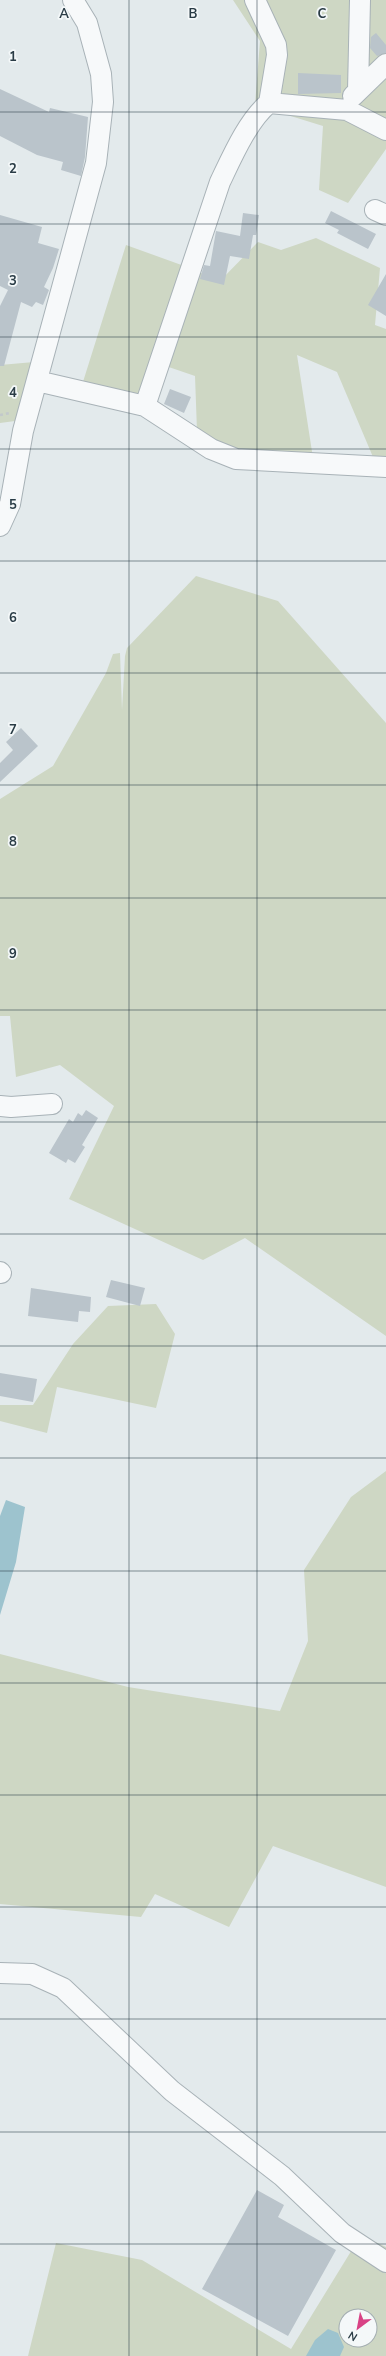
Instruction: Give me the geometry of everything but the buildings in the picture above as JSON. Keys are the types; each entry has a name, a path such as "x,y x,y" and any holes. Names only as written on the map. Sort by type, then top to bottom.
{"street":[{"path":"0,526 10,504 23,431 96,163 102,109 101,74 95,47 87,22 73,0"},
{"path":"145,406 220,182 231,158 261,110 269,103 277,55 276,45 255,0"},
{"path":"358,91 360,0"},
{"path":"340,109 386,64"},
{"path":"269,103 347,110 386,130"},
{"path":"37,381 145,406 211,449 236,459 386,467"},
{"path":"0,1106 11,1107 52,1104"},
{"path":"0,1973 32,1974 63,1988 172,2091 282,2176 342,2233 386,2262"}],"green space":[{"path":"233,0 386,0 386,149 348,203 319,190 323,126 255,105 260,41"},
{"path":"316,238 380,268 375,325 386,329 386,457 373,457 337,372 297,355 313,458 237,454 197,431 195,376 157,363 145,397 82,385 126,245 187,267 220,281 258,242 281,250"},
{"path":"34,362 15,421 0,423 0,365"},
{"path":"196,576 278,601 386,723 386,1336 245,1238 203,1260 69,1199 114,1106 60,1065 16,1077 10,1016 0,1016 0,799 53,766 106,673 113,654 120,653 122,710 125,656 127,648"},
{"path":"156,1304 175,1334 156,1408 57,1387 47,1433 0,1421 0,1405 33,1405 73,1344 108,1306"},
{"path":"386,1471 386,1887 273,1846 229,1927 155,1894 141,1917 0,1904 0,1654 128,1687 280,1711 308,1641 304,1570 351,1497"},
{"path":"361,2235 386,2247 386,2356 28,2356 56,2243 142,2260 291,2349"}],"water":[{"path":"6,1500 25,1507 16,1562 0,1615 0,1516"},
{"path":"328,2329 338,2333 338,2348 344,2348 340,2356 306,2356 315,2340"}]}
